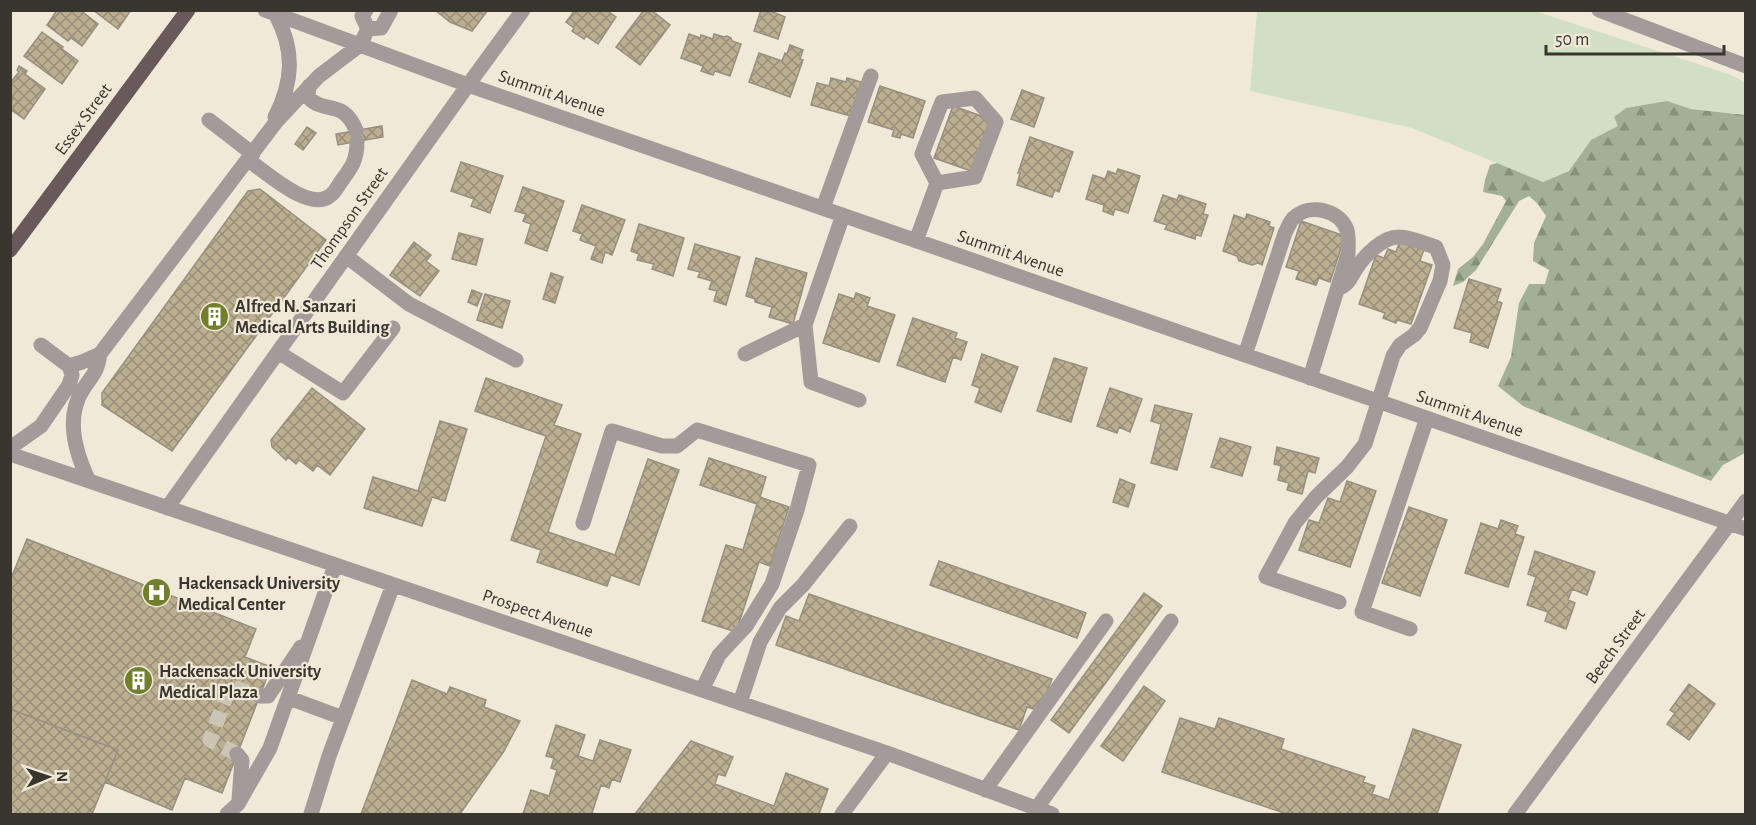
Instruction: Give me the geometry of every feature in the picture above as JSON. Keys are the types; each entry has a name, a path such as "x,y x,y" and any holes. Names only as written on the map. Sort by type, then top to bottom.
{"main road":[{"name":"Essex Street","path":"10,250 188,10"}],"street":[{"path":"366,10 362,16 368,29"},
{"path":"368,29 381,28 391,10"},
{"name":"Thompson Street","path":"167,508 523,10"},
{"path":"1599,10 1746,66"},
{"path":"266,135 282,105 291,60 284,28 271,13"},
{"name":"Summit Avenue","path":"271,13 468,85 1746,529"},
{"path":"69,366 100,354 276,122 319,76 360,45 368,29"},
{"path":"823,208 871,76"},
{"path":"209,120 250,157 299,196 320,200 332,195 354,165 356,136 348,116 342,111 310,100 309,86"},
{"path":"916,241 937,183 922,154 942,102 975,98 996,122 975,177 937,183"},
{"path":"1245,355 1285,233 1293,217 1311,210 1323,210 1338,217 1347,228 1348,254 1310,378"},
{"path":"843,215 805,325 811,382 859,400"},
{"path":"1338,290 1347,285 1367,253 1393,237 1402,236 1436,247 1443,265 1440,281 1420,328 1400,345 1393,356 1365,444 1347,467 1316,496 1295,523 1266,577 1339,602"},
{"path":"346,256 409,304 516,360"},
{"path":"745,354 805,325"},
{"path":"278,352 344,393 393,328"},
{"path":"10,448 41,426 69,385 72,375 69,366 41,345"},
{"path":"89,481 79,461 73,429 76,406 81,393 98,369 100,354"},
{"path":"1410,629 1362,612 1427,418"},
{"path":"584,523 612,431 662,446 676,446 697,430 809,465 797,510 772,584 746,626 719,655 702,690"},
{"name":"Prospect Avenue","path":"10,454 887,753 1052,814"},
{"name":"Beech Street","path":"1515,814 1746,501"},
{"path":"740,703 760,642 780,608 850,526"},
{"path":"233,809 270,748 335,565"},
{"path":"311,814 329,756 393,585"},
{"path":"985,790 1106,621"},
{"path":"1036,808 1171,621"},
{"path":"259,696 268,696 314,627"},
{"path":"289,698 343,718"},
{"path":"233,809 242,760 237,753"},
{"path":"842,814 887,753"}],"green space":[{"path":"1532,10 1731,75 1745,82 1746,115 1691,109 1667,101 1591,140 1569,171 1543,182 1412,128 1250,91 1257,11"},
{"path":"1667,101 1691,109 1745,115 1745,453 1723,465 1711,481 1523,406 1498,386 1511,357 1519,303 1529,284 1545,284 1549,270 1533,261 1534,243 1546,216 1529,196 1519,201 1476,270 1463,282 1453,286 1458,269 1473,257 1483,244 1506,201 1502,196 1483,192 1490,165 1497,163 1543,182 1569,171 1591,140 1618,126 1614,117 1626,108"}],"building":[{"path":"57,10 80,10 98,24 82,46 71,38 68,41 47,25"},
{"path":"93,10 131,10 118,29"},
{"path":"435,10 488,10 472,31 450,22"},
{"path":"575,10 606,10 616,17 598,44 572,31 574,28 566,22"},
{"path":"644,10 651,10 670,25 640,65 616,47"},
{"path":"761,10 768,10 785,17 778,39 754,31"},
{"path":"42,32 78,61 62,84 24,56"},
{"path":"689,34 713,39 714,34 727,36 732,41 741,44 730,76 715,71 713,75 701,71 703,66 681,58"},
{"path":"790,45 803,50 800,59 803,60 790,97 749,82 759,53 782,61"},
{"path":"19,66 27,71 25,74 45,89 24,119 10,109 13,99 10,97 10,83 19,72 17,70"},
{"path":"831,78 846,82 847,78 861,82 851,116 811,105 817,83 829,86"},
{"path":"880,86 925,101 913,138 901,134 900,138 892,136 894,130 868,122"},
{"path":"1022,90 1044,98 1034,127 1011,119"},
{"path":"953,106 990,119 971,171 934,158"},
{"path":"382,126 383,137 338,145 336,134"},
{"path":"307,127 316,133 303,150 295,144"},
{"path":"1030,137 1073,152 1059,192 1055,190 1052,197 1017,185 1020,173 1018,173"},
{"path":"461,162 503,176 490,213 471,206 474,199 451,191"},
{"path":"1118,169 1140,176 1128,213 1115,209 1113,215 1103,211 1104,205 1086,199 1093,175 1105,179 1108,171 1116,174"},
{"path":"523,187 564,201 547,251 525,243 531,224 523,221 526,214 515,211"},
{"name":"Alfred N. Sanzari Medical Arts Building","path":"260,189 326,240 172,451 102,405 102,393 248,191"},
{"path":"1163,195 1177,200 1179,195 1206,204 1203,214 1208,215 1201,236 1196,235 1195,239 1165,229 1167,225 1154,221"},
{"path":"582,205 625,220 612,255 605,252 602,263 591,259 596,246 580,240 582,234 573,231"},
{"path":"1247,214 1270,222 1269,226 1274,228 1262,265 1239,261 1237,256 1223,251 1234,215 1245,219"},
{"path":"1301,221 1345,236 1330,282 1319,278 1316,285 1296,279 1299,271 1286,267"},
{"path":"639,224 684,238 673,276 652,269 654,264 637,260 639,254 631,251"},
{"path":"459,233 483,239 476,265 452,259"},
{"path":"1400,240 1424,249 1420,261 1432,265 1411,324 1397,320 1396,323 1383,318 1385,313 1359,304 1376,255 1384,258 1388,249 1396,252"},
{"path":"414,242 431,255 426,261 439,271 420,296 390,275"},
{"path":"695,244 740,257 726,305 714,301 717,291 709,289 712,281 698,277 700,272 688,269"},
{"path":"756,258 807,273 793,324 769,317 772,307 755,302 755,299 746,296"},
{"path":"551,273 563,277 555,303 543,299"},
{"path":"1469,279 1501,289 1497,301 1502,303 1488,348 1470,342 1472,333 1454,328"},
{"path":"472,290 482,294 477,306 468,302"},
{"path":"856,293 870,298 867,306 895,315 879,362 823,343 839,294 854,299"},
{"path":"485,294 510,301 502,328 477,320"},
{"path":"913,318 957,333 955,338 967,342 961,360 953,357 945,382 897,365"},
{"path":"982,354 1018,367 1001,412 975,402 980,388 972,385"},
{"path":"1054,358 1087,368 1071,422 1037,411"},
{"path":"486,378 562,405 554,425 581,434 548,532 615,555 648,459 679,470 639,585 611,575 607,586 537,562 541,550 511,540 546,436 475,411"},
{"path":"312,388 365,429 330,475 317,465 313,471 299,460 296,464 288,457 286,460 272,447 271,440"},
{"path":"1110,388 1142,399 1130,432 1119,427 1117,433 1097,426"},
{"path":"1155,405 1192,414 1177,470 1151,463 1161,424 1151,421"},
{"path":"440,421 467,429 445,501 432,497 422,526 364,508 373,477 418,491"},
{"path":"1220,438 1251,447 1242,476 1211,467"},
{"path":"1277,447 1319,458 1315,473 1308,471 1302,494 1287,490 1289,483 1278,480 1281,466 1274,464"},
{"path":"709,458 766,477 760,497 789,507 770,566 759,562 736,632 702,621 726,545 743,550 757,504 700,485"},
{"path":"1120,479 1135,485 1128,507 1113,502"},
{"path":"1347,481 1376,491 1350,567 1299,550 1309,520 1319,523 1328,498 1340,502"},
{"path":"1409,507 1447,520 1420,596 1382,583"},
{"path":"1501,520 1518,526 1515,534 1524,537 1508,587 1465,573 1481,523 1498,529"},
{"name":"Hackensack University Medical Plaza","path":"27,539 256,629 245,657 271,667 222,793 185,778 172,810 105,782 118,750 10,709 10,581"},
{"path":"1535,551 1595,572 1587,595 1572,589 1568,600 1575,603 1566,629 1545,621 1548,612 1527,605 1536,577 1528,574"},
{"path":"939,561 1086,613 1077,638 930,585"},
{"path":"1144,593 1162,606 1069,733 1051,720"},
{"path":"809,594 1052,679 1040,711 1027,707 1019,730 776,645 786,616 799,621"},
{"path":"412,680 447,694 450,687 486,700 484,707 520,721 504,751 460,814 361,814"},
{"path":"1689,684 1715,704 1689,740 1667,724 1675,713 1670,710"},
{"path":"1144,686 1165,701 1123,761 1101,746"},
{"path":"10,709 118,750 92,814 10,814"},
{"path":"1180,718 1215,729 1219,718 1284,739 1281,749 1365,777 1363,782 1375,786 1372,794 1389,800 1413,729 1461,745 1437,814 1287,814 1162,772"},
{"path":"556,725 585,735 578,756 593,761 600,740 631,750 620,782 612,779 609,788 601,785 592,813 596,814 523,814 531,790 549,796 557,770 551,768 554,758 546,756"},
{"path":"691,741 733,757 725,776 718,774 715,784 774,806 786,773 828,789 819,814 635,814"}],"tunnel":[{"path":"237,754 210,740 230,686 259,696"}],"place":[{"name":"Alfred N. Sanzari Medical Arts Building","path":"214,316"},
{"name":"Hackensack University Medical Center","path":"157,593"},
{"name":"Hackensack University Medical Plaza","path":"138,681"}]}
